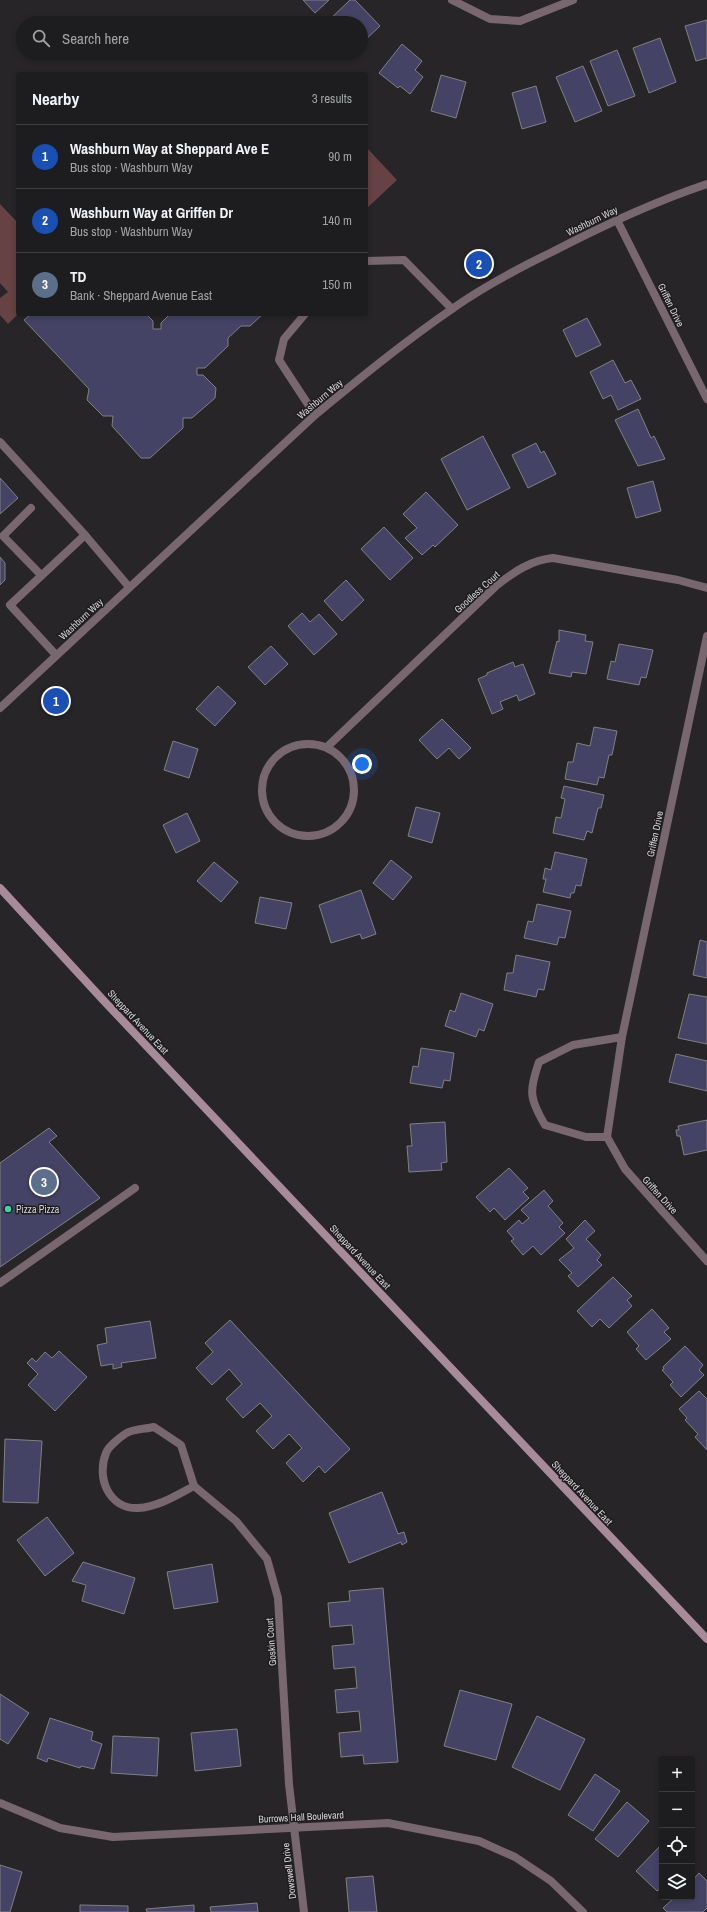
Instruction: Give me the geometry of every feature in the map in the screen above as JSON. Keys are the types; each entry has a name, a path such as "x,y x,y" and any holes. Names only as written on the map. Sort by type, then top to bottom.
{"main road":[{"name":"Sheppard Avenue East","path":"0,888 109,1007 707,1639"}],"street":[{"path":"452,0 490,19 520,21 573,0"},
{"name":"Washburn Way","path":"0,708 314,415 365,374 452,309 501,278 617,220 660,200 707,184"},
{"name":"Griffen Drive","path":"617,220 707,400"},
{"path":"368,261 404,260 452,309"},
{"path":"303,316 284,339 279,360 314,415"},
{"path":"0,442 85,534 129,587"},
{"path":"31,508 3,536 41,575"},
{"path":"56,656 10,605 85,534"},
{"name":"Goodless Court","path":"326,747 497,585 514,572 540,559 553,558 678,580 707,588"},
{"name":"Griffen Drive","path":"707,636 622,1037 607,1137 624,1170 707,1261"},
{"path":"313,743 326,747 340,756 350,769 354,784 354,800 348,814 338,826 324,834 308,837 293,834 279,827 268,814 262,800 262,784 266,770 274,758 285,749 299,744 313,743"},
{"path":"607,1137 586,1137 545,1125 533,1104 532,1083 539,1062 573,1045 622,1037"},
{"path":"0,1283 135,1188"},
{"path":"154,1427 181,1444 194,1486 155,1505 137,1508 122,1506 108,1493 101,1476 106,1452 126,1433 154,1427"},
{"name":"Goskin Court","path":"194,1486 236,1522 267,1559 278,1598 294,1828"},
{"name":"Burrows Hall Boulevard","path":"0,1803 60,1828 113,1837 388,1823 479,1841 515,1857 551,1881 583,1912"},
{"name":"Dowswell Drive","path":"294,1828 304,1912"}],"shaded area":[{"path":"368,149 397,180 368,207"},
{"path":"0,204 16,221 16,316 8,324 0,315 0,298 8,292 0,283"}],"building":[{"path":"303,0 329,0 315,13"},
{"path":"350,0 355,0 380,26 368,37 368,16 333,16"},
{"path":"707,20 707,58 696,61 685,26"},
{"path":"660,38 676,82 649,93 633,48"},
{"path":"402,44 422,61 415,70 423,77 410,94 400,86 398,88 379,73"},
{"path":"617,50 635,96 608,106 590,61"},
{"path":"583,66 602,111 575,122 556,77"},
{"path":"441,75 466,82 456,118 431,111"},
{"path":"536,86 546,122 522,129 512,93"},
{"path":"29,316 148,316 153,321 153,329 161,329 161,323 168,316 261,316 250,326 241,326 228,338 228,346 205,368 197,368 197,375 203,375 216,388 215,398 192,418 183,418 183,428 150,458 141,458 112,426 113,416 103,416 87,400 89,389 24,320"},
{"path":"587,318 601,345 576,357 563,330"},
{"path":"613,360 625,383 631,380 641,399 618,410 611,395 603,399 590,372"},
{"path":"638,409 651,438 654,436 665,459 638,466 615,420"},
{"path":"483,436 510,488 467,510 441,459"},
{"path":"536,443 541,453 544,451 556,474 528,488 512,455"},
{"path":"0,478 18,498 0,514"},
{"path":"653,481 661,511 636,518 627,488"},
{"path":"426,492 458,525 435,547 433,545 422,555 405,538 417,528 403,514"},
{"path":"384,527 413,558 390,580 361,549"},
{"path":"0,557 5,563 5,580 0,585"},
{"path":"346,580 364,600 342,621 324,601"},
{"path":"302,613 310,622 319,614 337,634 314,655 288,626"},
{"path":"559,630 586,635 585,641 593,642 586,674 572,672 571,677 549,673 557,641 559,642"},
{"path":"619,644 653,650 646,678 641,677 639,685 607,679 611,661 615,662"},
{"path":"271,646 288,664 265,685 248,667"},
{"path":"513,662 515,667 523,664 535,694 519,701 517,695 500,702 503,709 492,714 478,679 487,675 487,673"},
{"path":"218,686 236,703 215,726 196,709"},
{"path":"442,719 471,748 459,759 449,748 437,759 419,740"},
{"path":"594,727 617,731 612,755 609,755 604,778 599,777 597,785 565,779 568,762 573,762 577,743 590,746"},
{"path":"173,741 198,749 189,778 164,770"},
{"path":"564,786 604,795 601,808 598,808 592,833 587,831 584,840 553,833 556,817 561,818 565,799 561,798"},
{"path":"416,807 440,813 432,843 408,836"},
{"path":"187,813 200,841 176,853 163,825"},
{"path":"555,852 587,859 581,886 576,885 574,893 571,893 570,898 543,892 546,879 543,879 545,868 551,870"},
{"path":"391,860 412,877 393,900 373,883"},
{"path":"214,862 238,882 221,902 197,881"},
{"path":"361,890 376,934 362,939 360,934 331,943 319,905"},
{"path":"260,897 292,903 286,929 255,923"},
{"path":"537,904 571,911 565,938 559,937 557,945 524,938 528,921 533,922"},
{"path":"700,940 707,942 707,978 693,975"},
{"path":"516,955 550,962 544,990 538,989 536,997 504,990 507,973 513,973"},
{"path":"461,993 493,1004 484,1031 479,1029 476,1037 445,1026 450,1010 455,1012"},
{"path":"689,994 707,997 707,1044 678,1038"},
{"path":"421,1048 454,1053 450,1081 444,1080 442,1088 410,1083 413,1066 418,1067"},
{"path":"676,1054 707,1061 707,1091 669,1082"},
{"path":"707,1120 707,1150 684,1155 680,1136 677,1136 676,1130 679,1130 678,1126"},
{"path":"445,1122 447,1162 441,1163 442,1170 409,1172 407,1146 412,1146 410,1124"},
{"path":"49,1128 57,1136 49,1142 100,1198 0,1267 0,1163"},
{"path":"509,1168 528,1188 523,1192 529,1198 505,1220 494,1208 490,1212 476,1197"},
{"path":"544,1190 553,1201 548,1206 563,1223 559,1227 565,1233 541,1255 533,1246 523,1255 511,1241 514,1239 507,1231 519,1220 522,1224 529,1218 521,1210"},
{"path":"585,1220 595,1231 586,1239 601,1255 597,1260 602,1265 578,1287 568,1276 572,1273 559,1260 574,1248 566,1239"},
{"path":"613,1277 632,1296 627,1300 632,1306 609,1328 600,1319 592,1327 577,1311"},
{"path":"652,1309 669,1328 664,1332 671,1339 646,1360 636,1349 639,1346 627,1332"},
{"path":"230,1320 350,1449 325,1473 319,1466 303,1482 286,1463 302,1448 289,1434 273,1449 256,1431 272,1416 260,1403 243,1418 226,1399 242,1384 229,1369 212,1385 196,1368 213,1352 205,1343"},
{"path":"150,1321 156,1358 121,1363 122,1367 113,1369 113,1364 101,1366 97,1345 107,1343 105,1328"},
{"path":"685,1346 703,1365 699,1370 704,1375 681,1397 670,1385 673,1382 662,1370 664,1369 663,1367"},
{"path":"59,1351 87,1377 55,1411 28,1385 38,1374 27,1363 32,1358 36,1362 45,1352 52,1358"},
{"path":"699,1391 707,1399 707,1450 695,1437 698,1434 685,1420 687,1418 679,1409"},
{"path":"5,1439 42,1441 38,1503 3,1502"},
{"path":"382,1492 398,1534 404,1532 407,1542 402,1545 401,1542 349,1563 329,1513"},
{"path":"47,1517 74,1553 45,1576 17,1540"},
{"path":"83,1562 135,1578 124,1614 82,1601 86,1585 72,1581"},
{"path":"212,1564 218,1602 174,1609 167,1572"},
{"path":"383,1588 398,1762 364,1764 363,1755 341,1757 339,1733 361,1731 359,1711 337,1713 335,1690 357,1688 355,1667 334,1669 332,1646 354,1644 352,1625 330,1627 328,1603 350,1601 349,1591"},
{"path":"460,1690 512,1704 496,1760 444,1746"},
{"path":"0,1694 29,1713 8,1744 0,1739"},
{"path":"537,1716 585,1739 560,1790 512,1767"},
{"path":"50,1718 93,1732 91,1740 102,1744 94,1769 81,1766 80,1768 48,1758 47,1762 37,1758"},
{"path":"237,1729 241,1766 195,1771 191,1733"},
{"path":"113,1736 159,1738 157,1776 111,1773"},
{"path":"595,1774 620,1791 593,1831 568,1815"},
{"path":"627,1802 649,1821 618,1857 595,1839"},
{"path":"659,1847 659,1889 657,1891 636,1871"},
{"path":"0,1865 22,1872 10,1912 0,1912"},
{"path":"699,1873 707,1881 707,1908 703,1912 667,1912 663,1908 672,1900 695,1900 695,1878"},
{"path":"373,1876 377,1912 349,1912 346,1878"},
{"path":"257,1903 258,1912 211,1912 210,1907"},
{"path":"80,1905 128,1906 128,1912 80,1912"},
{"path":"194,1905 194,1912 147,1912 146,1909"}],"place":[{"name":"Washburn Way at Griffen Dr","path":"479,264"},
{"name":"Washburn Way at Sheppard Ave E","path":"56,701"},
{"name":"TD","path":"44,1182"},
{"name":"Pizza Pizza","path":"8,1209"}]}
